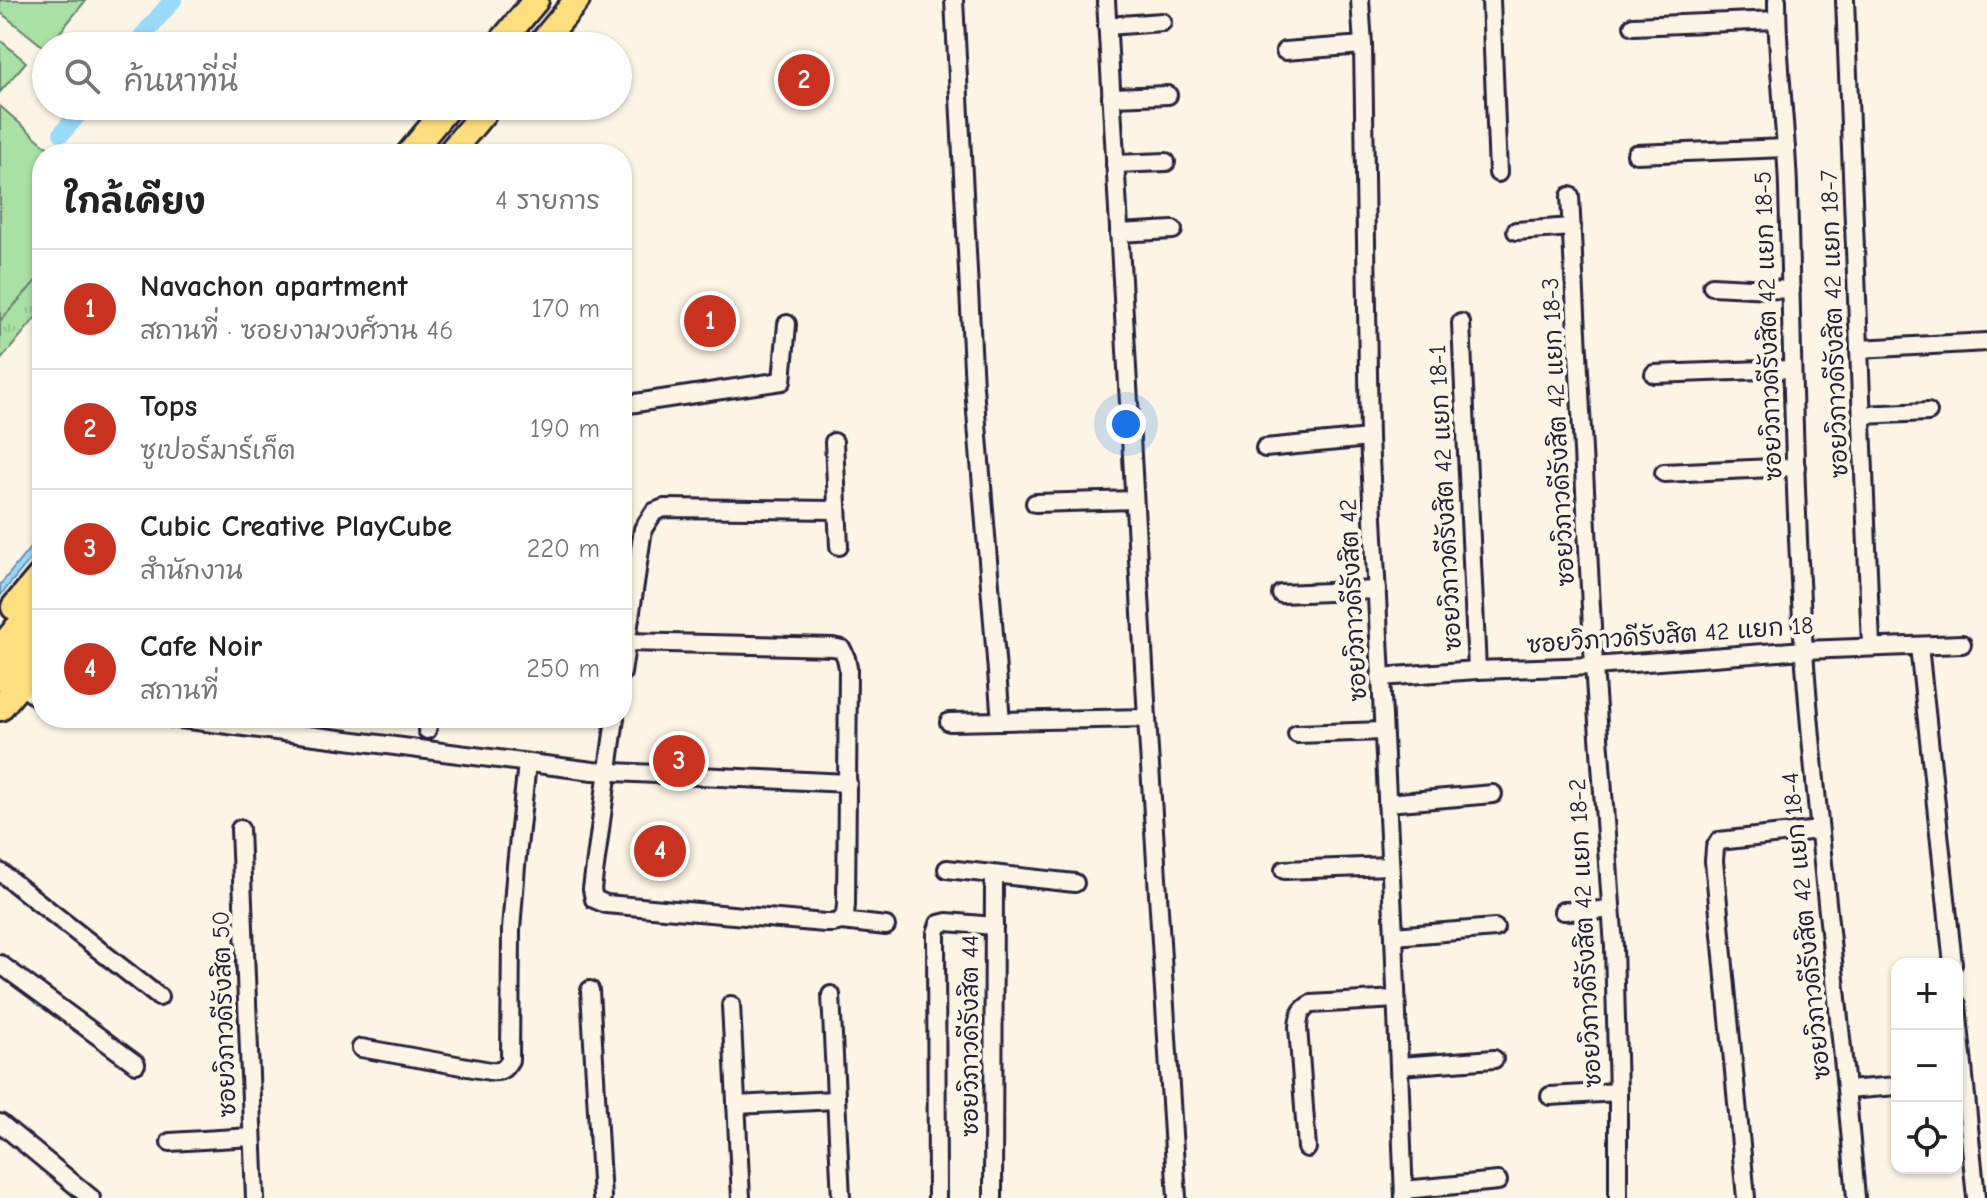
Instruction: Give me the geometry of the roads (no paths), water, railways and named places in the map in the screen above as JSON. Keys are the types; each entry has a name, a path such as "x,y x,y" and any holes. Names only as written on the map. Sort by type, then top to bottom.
{"main road":[{"path":"510,32 536,0"},
{"path":"551,32 577,0"},
{"path":"417,144 437,120"},
{"path":"457,144 477,120"},
{"path":"0,624 32,586"},
{"path":"0,649 32,622"},
{"path":"0,708 32,631"},
{"path":"10,681 32,664"}],"street":[{"path":"954,0 974,387 1001,721"},
{"path":"1106,0 1177,1198"},
{"name":"ซอยวิภาวดีรังสิต 42","path":"1360,0 1369,438 1404,1194"},
{"path":"1491,0 1498,173"},
{"name":"ซอยวิภาวดีรังสิต 42 แยก 18-5","path":"1777,0 1786,148 1804,650"},
{"name":"ซอยวิภาวดีรังสิต 42 แยก 18-7","path":"1845,0 1871,646"},
{"path":"1633,26 1777,20"},
{"path":"1107,26 1162,22"},
{"path":"1285,51 1363,45"},
{"path":"1111,97 1168,95"},
{"path":"1636,154 1786,148"},
{"path":"1115,164 1166,162"},
{"name":"ซอยวิภาวดีรังสิต 42 แยก 18-3","path":"1570,196 1594,666"},
{"path":"1516,231 1572,227"},
{"path":"1119,233 1173,230"},
{"path":"1712,286 1791,290"},
{"name":"ซอยวิภาวดีรังสิต 42 แยก 18-1","path":"1461,323 1477,670"},
{"path":"632,404 782,381 787,324"},
{"path":"1859,349 1987,342"},
{"path":"1654,374 1792,369"},
{"path":"1862,415 1928,412"},
{"path":"1265,448 1369,438"},
{"path":"834,442 839,546"},
{"path":"1664,473 1796,467"},
{"path":"1035,503 1134,500"},
{"path":"632,602 643,529 654,512 664,508 837,510"},
{"path":"1281,594 1377,590"},
{"path":"632,642 842,649 848,668 848,783 846,905 841,921"},
{"name":"ซอยวิภาวดีรังสิต 42 แยก 18","path":"1380,677 1594,666 1871,646 1962,644"},
{"path":"1919,646 1952,958"},
{"name":"ซอยวิภาวดีรังสิต 42 แยก 18-4","path":"1804,650 1856,1198"},
{"name":"ซอยวิภาวดีรังสิต 42 แยก 18-2","path":"1594,666 1611,910 1618,1092 1618,1198"},
{"path":"10,681 32,695"},
{"path":"949,722 1147,718"},
{"path":"252,728 607,772 848,783"},
{"path":"614,728 592,889 594,899 606,904 886,926"},
{"path":"1297,734 1383,731"},
{"path":"361,1048 490,1071 500,1072 506,1068 510,1060 511,930 527,763"},
{"path":"1387,803 1493,794"},
{"name":"ซอยวิภาวดีรังสิต 50","path":"240,829 255,1198"},
{"path":"1746,1198 1715,848 1719,841 1819,830"},
{"path":"1284,870 1390,866"},
{"path":"947,869 1075,883"},
{"path":"0,872 159,997"},
{"name":"ซอยวิภาวดีรังสิต 44","path":"993,1198 994,875"},
{"path":"1563,911 1611,910"},
{"path":"937,1198 936,933 939,924 947,922 994,926"},
{"path":"1394,936 1495,928"},
{"path":"0,964 136,1064"},
{"path":"590,990 602,1198"},
{"path":"831,995 841,1198"},
{"path":"1307,1148 1299,1015 1311,1004 1396,999"},
{"path":"731,1005 741,1198"},
{"path":"1400,1066 1494,1059"},
{"path":"1847,1090 1891,1086"},
{"path":"1550,1096 1618,1092"},
{"path":"1963,1097 1976,1198"},
{"path":"736,1105 835,1100"},
{"path":"0,1123 91,1198"},
{"path":"170,1142 252,1137"},
{"path":"1404,1194 1498,1181"}],"water":[{"path":"32,545 32,557 0,596 0,585"}],"waterway":[{"path":"146,32 173,0"},
{"path":"62,133 73,120"}],"place":[{"name":"Tops","path":"804,80"},
{"name":"Navachon apartment","path":"710,321"},
{"name":"Cubic Creative PlayCube","path":"679,761"},
{"name":"Cafe Noir","path":"660,851"}]}
